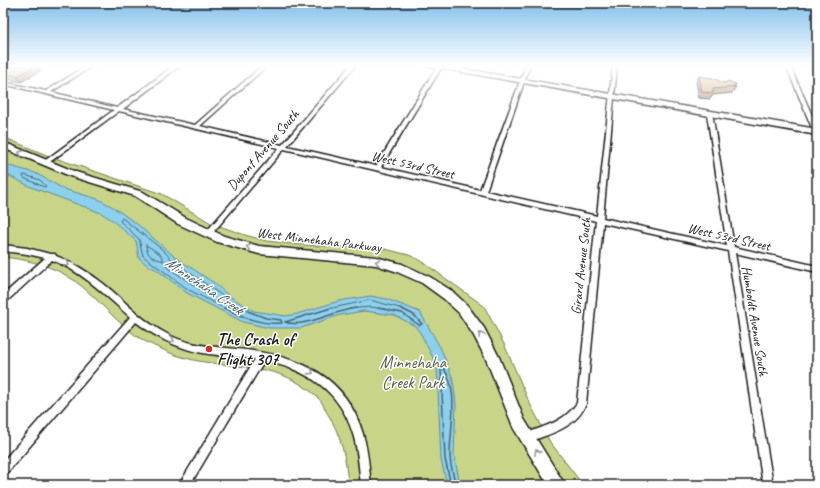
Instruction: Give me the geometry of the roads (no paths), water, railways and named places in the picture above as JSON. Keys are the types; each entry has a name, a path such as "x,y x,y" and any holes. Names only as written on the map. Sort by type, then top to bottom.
{"street":[{"name":"West 53rd Street","path":"24,88 817,269"},
{"path":"47,93 55,88"},
{"path":"45,163 147,88"},
{"path":"196,127 240,88"},
{"name":"Dupont Avenue South","path":"208,234 335,88"},
{"path":"377,169 427,88"},
{"path":"482,193 520,88"},
{"path":"557,88 817,132"},
{"name":"Girard Avenue South","path":"528,437 564,423 574,416 581,404 613,88"},
{"path":"798,88 817,132"},
{"name":"Humboldt Avenue South","path":"710,114 768,485"},
{"name":"West Minnehaha Parkway","path":"3,146 72,174 139,194 182,221 221,240 259,250 308,256 376,261 398,267 426,280 448,295 463,309 480,332 520,424 557,485"},
{"path":"3,248 26,250 52,256 93,280 134,318 167,339 188,346 282,359 302,366 319,377 334,391 347,408 357,428 363,452 366,485"},
{"path":"3,300 52,256"},
{"path":"3,469 134,318"},
{"path":"184,485 262,356"}],"water":[{"name":"Minnehaha Creek","path":"3,164 35,173 64,189 98,199 113,207 137,224 175,257 214,283 229,296 254,311 286,316 339,301 370,296 387,299 420,312 441,349 453,379 456,405 454,454 460,485 447,485 441,460 437,366 421,334 415,326 394,315 364,311 340,315 301,328 269,328 243,322 187,293 156,269 148,266 139,258 136,241 112,220 101,213 31,187 3,173"}],"place":[{"name":"The Crash of Flight 307","path":"209,349"}],"park label":[{"name":"Minnehaha Creek Park","path":"413,372"}]}
